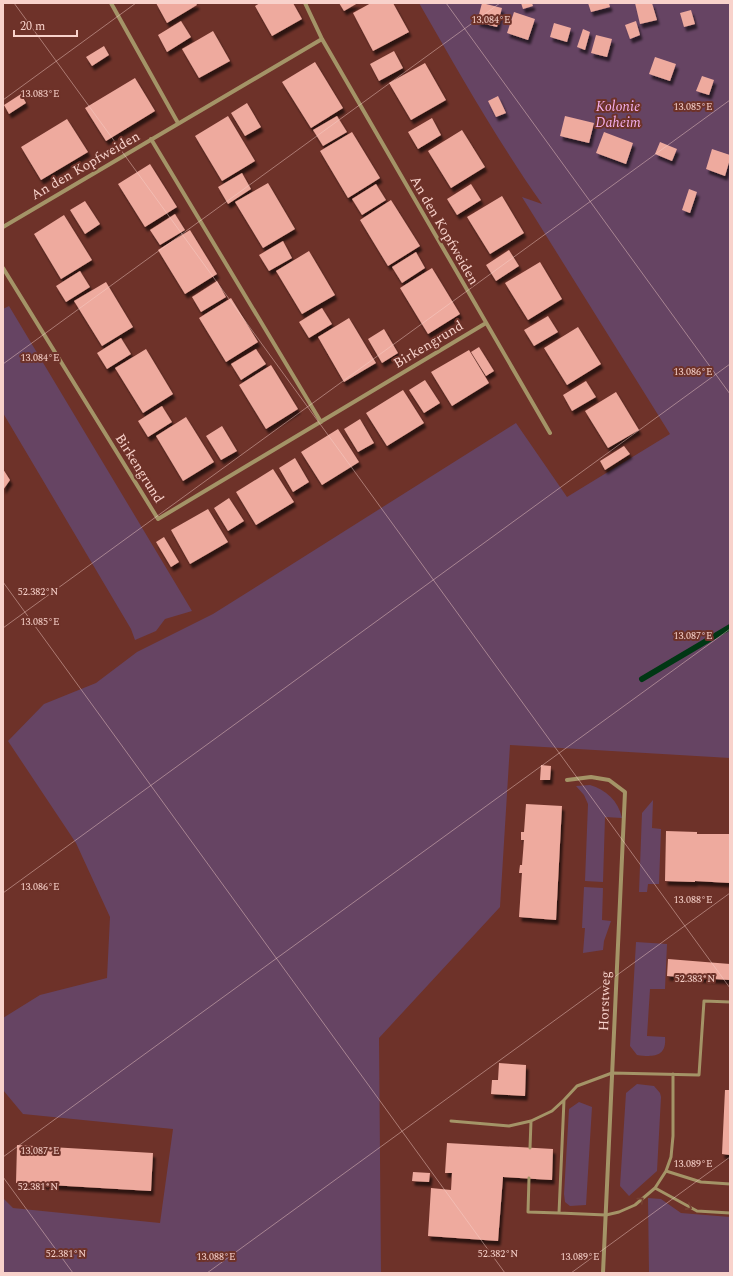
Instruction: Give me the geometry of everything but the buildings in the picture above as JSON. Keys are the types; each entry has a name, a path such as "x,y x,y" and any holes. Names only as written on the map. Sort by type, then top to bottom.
{"street":[{"path":"111,3 178,123"},
{"name":"An den Kopfweiden","path":"305,3 322,39 550,433"},
{"name":"An den Kopfweiden","path":"3,227 322,39"},
{"path":"151,139 321,422"},
{"name":"Birkengrund","path":"3,268 158,519 486,323"},
{"name":"Horstweg","path":"567,780 591,777 609,780 625,792 603,1273"}],"lane":[{"path":"451,1121 510,1126 531,1122 552,1111 577,1086 612,1073 699,1075 704,1001 730,1002"},
{"path":"529,1178 528,1212 606,1215 619,1212 635,1205 655,1188 666,1171 671,1157 673,1136 673,1074"},
{"path":"559,1214 564,1100"},
{"path":"530,1148 531,1122"},
{"path":"666,1171 701,1182 730,1184"},
{"path":"655,1188 697,1211 730,1213"}],"green space":[{"name":"Kolonie Daheim","path":"419,3 730,3 730,758 510,745 500,907 379,1038 381,1273 3,1273 3,1198 13,1208 160,1223 173,1129 23,1114 3,1090 3,1018 40,995 107,978 110,917 76,843 8,741 44,704 96,683 137,652 213,614 516,423 567,497 670,434 522,197 542,204 525,180 463,80"},
{"path":"9,306 192,611 165,619 156,631 135,640 131,629 3,413 3,309"},
{"path":"590,785 606,793 614,801 618,806 622,818 605,817 603,882 585,881 588,804 584,795 576,786"},
{"path":"653,800 652,828 661,829 659,884 648,884 647,892 639,892 642,813"},
{"path":"584,887 603,888 602,920 611,921 604,941 603,950 583,953 585,928 582,928"},
{"path":"636,942 667,944 665,989 650,989 647,1036 665,1037 664,1049 657,1055 653,1056 637,1055 630,1046"},
{"path":"637,1084 654,1086 660,1093 661,1097 657,1171 629,1196 620,1186 626,1093"},
{"path":"579,1102 592,1107 586,1205 570,1206 565,1202 564,1194 569,1109"},
{"path":"648,1198 661,1199 681,1213 730,1217 730,1273 649,1273"}],"waterway":[{"path":"642,679 730,627"}]}
